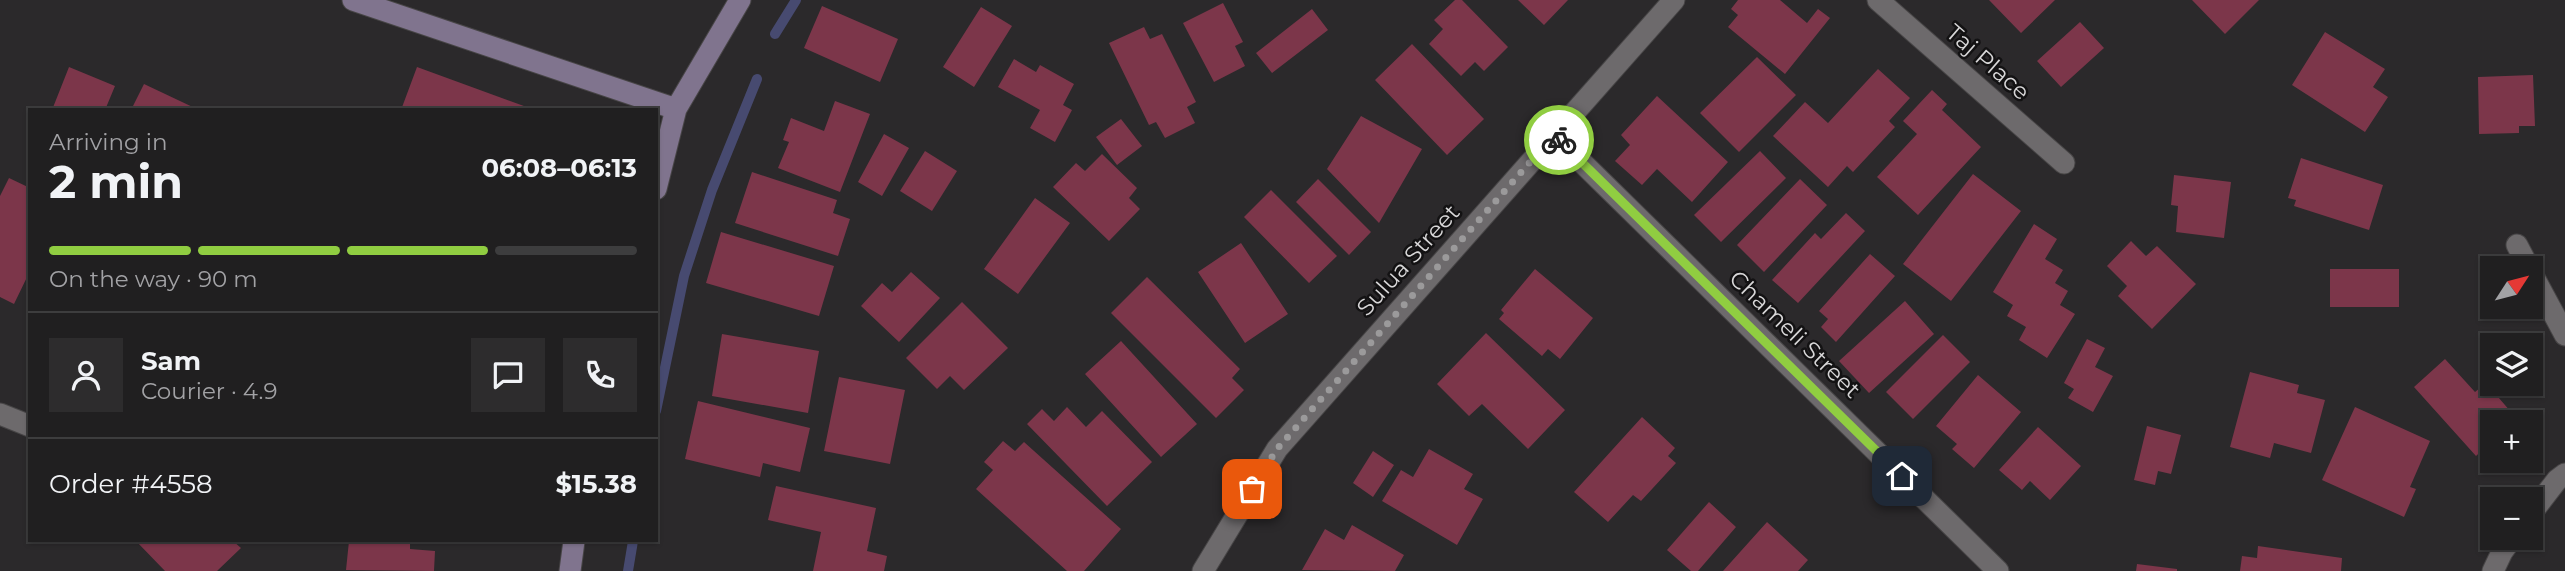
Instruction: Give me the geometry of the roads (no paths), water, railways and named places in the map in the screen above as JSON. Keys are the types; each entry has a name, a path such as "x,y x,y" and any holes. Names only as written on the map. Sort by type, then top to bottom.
{"main road":[{"path":"353,0 676,109"},
{"path":"658,182 676,109 740,0"},
{"path":"570,571 574,542"}],"street":[{"name":"Sulua Street","path":"1203,571 1277,449 1674,0"},
{"name":"Taj Place","path":"1878,0 2064,163"},
{"name":"Chameli Street","path":"1554,135 1998,571"},
{"path":"2517,245 2523,256"},
{"path":"2543,294 2565,335"},
{"path":"0,414 28,425"},
{"path":"2543,498 2565,474"},
{"path":"2493,571 2504,550"}],"waterway":[{"path":"775,34 796,0"},
{"path":"658,401 684,276 712,190 757,79"},
{"path":"628,571 633,542"}]}
